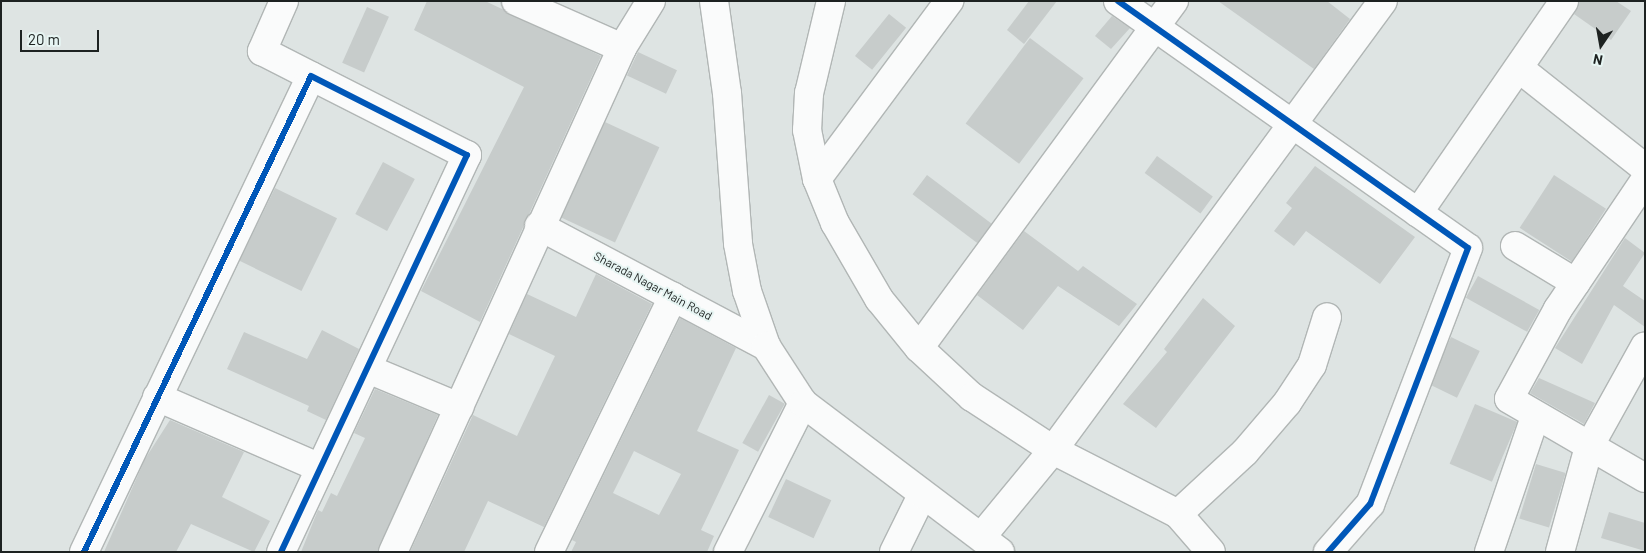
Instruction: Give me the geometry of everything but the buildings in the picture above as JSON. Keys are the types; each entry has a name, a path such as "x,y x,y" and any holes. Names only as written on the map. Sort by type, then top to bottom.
{"street":[{"path":"281,552 468,155 262,51 284,1"},
{"path":"516,1 622,48"},
{"path":"393,552 539,226 622,48 651,1"},
{"path":"714,1 727,93 738,244 747,291 766,346 803,403 922,495 991,544 1012,499 1046,458 1383,1"},
{"path":"831,1 810,93 807,130 817,179 835,223 879,299 919,348 972,397 1046,458 1178,514 1211,552"},
{"path":"817,179 949,1"},
{"path":"1118,1 1156,30 1468,248 1370,504 1328,552"},
{"path":"919,348 1156,30 1174,1"},
{"path":"1418,213 1520,69 1564,1"},
{"path":"1520,69 1645,168"},
{"path":"84,552 311,76"},
{"path":"1645,180 1576,282 1509,399 1535,417 1645,478"},
{"name":"Sharada Nagar Main Road","path":"539,226 766,346"},
{"path":"1515,246 1576,282"},
{"path":"549,552 673,296"},
{"path":"1178,514 1245,452 1287,403 1312,365 1327,317"},
{"path":"1560,552 1588,447 1645,346"},
{"path":"368,368 459,407"},
{"path":"157,397 320,468"},
{"path":"728,552 803,403"},
{"path":"1489,552 1535,417"},
{"path":"894,552 922,495"}],"cycle path":[{"path":"1118,1 1468,248 1370,504 1328,552"},
{"path":"84,552 311,76 467,155 281,552"}]}
